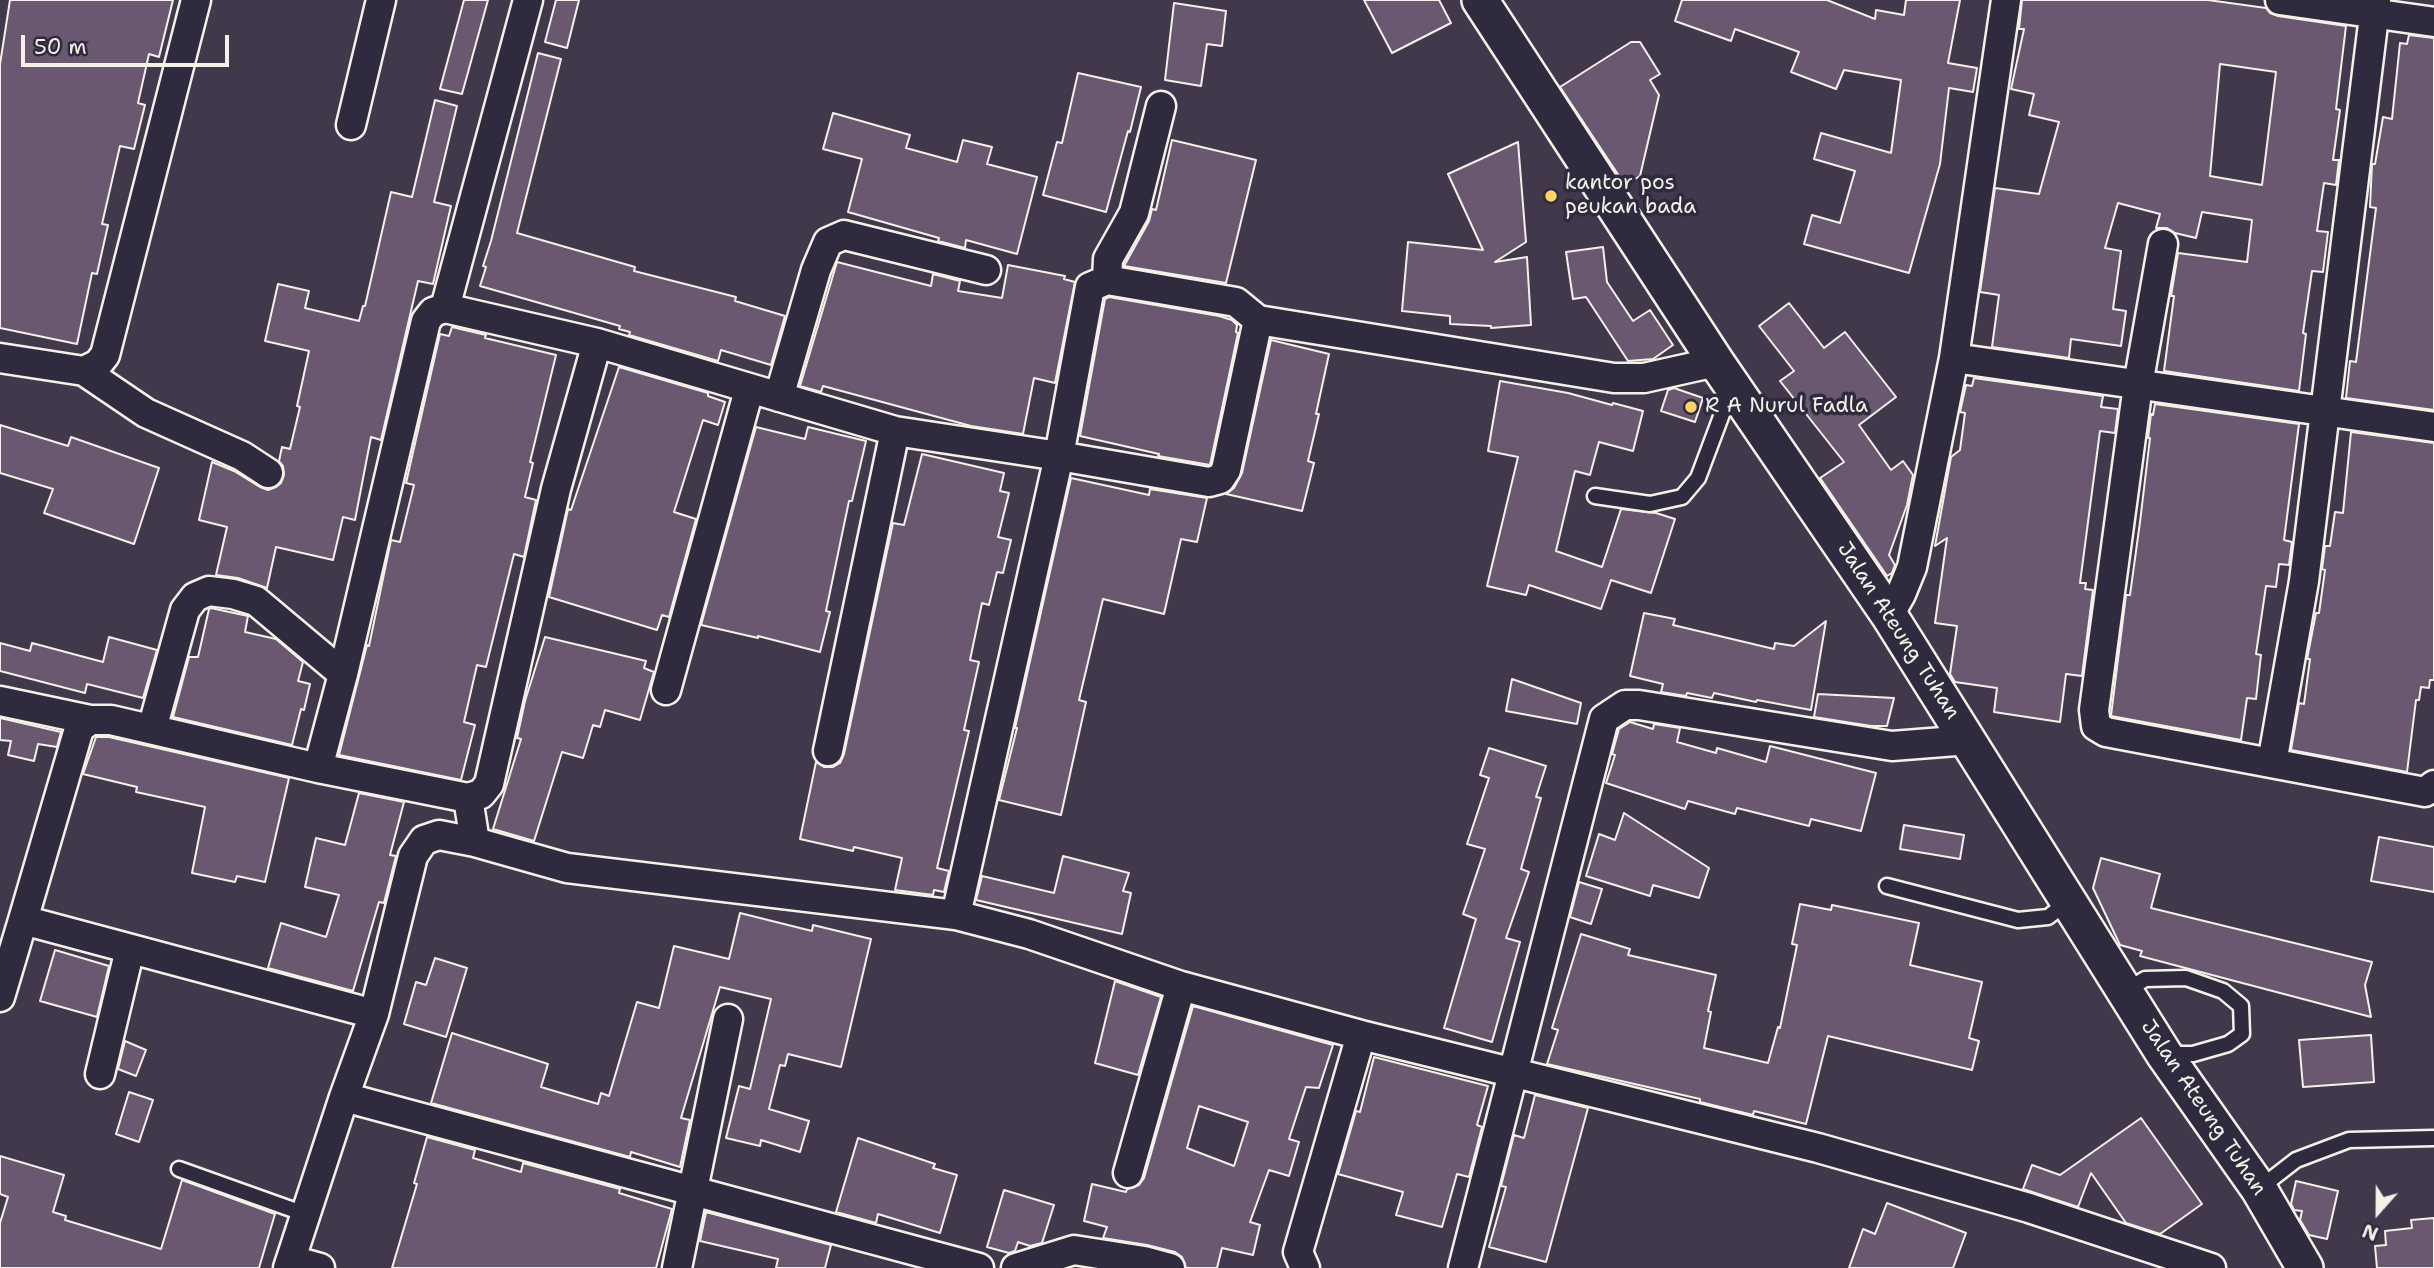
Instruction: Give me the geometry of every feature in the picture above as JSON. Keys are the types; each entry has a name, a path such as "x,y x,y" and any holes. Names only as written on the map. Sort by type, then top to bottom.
{"street":[{"path":"84,372 98,364 105,355 196,0"},
{"path":"351,125 381,0"},
{"path":"445,308 528,0"},
{"name":"Jalan Ateung Tuhan","path":"1480,0 1724,373 1889,615 2164,1054 2259,1189 2305,1268"},
{"path":"1889,615 1912,567 1954,358 2006,0"},
{"path":"2280,0 2375,7 2434,22"},
{"path":"2272,763 2304,581 2375,7"},
{"path":"1107,280 1108,259 1134,213 1161,106"},
{"path":"779,397 816,270 828,242 844,235 986,270"},
{"path":"2163,244 2138,385 2094,710 2096,726 2106,732 2424,792 2434,785"},
{"path":"956,915 1059,456 1090,288 1107,280 1236,302 1258,320 1614,378 1724,373"},
{"path":"318,768 343,674 426,321 433,312 445,308 597,343 895,431 1209,482 1220,479 1226,470 1258,320"},
{"path":"0,701 90,720 111,720 318,768 468,798 481,794 489,784 556,489 597,343"},
{"path":"0,358 84,372 146,413 242,456 268,473"},
{"path":"1954,358 2434,427"},
{"path":"666,690 750,390"},
{"path":"828,751 895,431"},
{"path":"152,729 185,610 195,597 209,591 256,601 343,674"},
{"path":"1462,1268 1604,719 1625,705 1639,705 1892,746 1969,740"},
{"path":"0,997 79,729 90,720"},
{"path":"468,798 475,842"},
{"path":"320,1268 290,1264 374,1014 413,856 424,840 439,835 475,842 567,868 956,915 1029,934 1181,986 1361,1035 1804,1145 2029,1208 2211,1268"},
{"path":"23,920 374,1014"},
{"path":"100,1073 130,949"},
{"path":"1128,1172 1181,986"},
{"path":"677,1268 728,1019"},
{"path":"1305,1268 1298,1252 1361,1035"},
{"path":"344,1097 979,1268"},
{"path":"1016,1268 1074,1250 1170,1268"}],"lane":[{"path":"1595,496 1650,504 1682,497 1698,478 1724,373"},
{"path":"1887,886 2018,920 2048,917 2070,901"},
{"path":"2126,992 2145,979 2186,978 2223,991 2241,1006 2242,1034 2228,1044 2193,1054 2164,1054"},
{"path":"2259,1189 2296,1160 2349,1140 2434,1138"},
{"path":"179,1168 306,1214"}],"building":[{"path":"10,0 173,0 159,57 149,54 138,103 145,105 134,149 120,146 102,224 108,225 97,274 92,273 77,344 0,328 0,64"},
{"path":"464,0 488,0 462,94 440,89"},
{"path":"556,0 579,0 567,48 545,42"},
{"path":"1364,0 1439,0 1451,23 1392,53"},
{"path":"1682,0 1827,0 1875,19 1876,10 1904,15 1906,0 1960,0 1948,63 1977,68 1973,92 1949,88 1940,164 1909,273 1804,244 1812,215 1840,223 1855,171 1814,159 1821,133 1891,153 1901,80 1844,70 1836,89 1791,72 1799,52 1735,29 1731,41 1675,21"},
{"path":"2022,0 2208,0 2266,8 2278,16 2346,26 2336,109 2340,110 2333,160 2339,160 2336,185 2324,183 2317,231 2328,232 2323,272 2312,271 2303,333 2306,334 2299,391 2164,371 2178,253 2247,262 2252,220 2202,212 2196,238 2175,233 2167,228 2156,228 2160,214 2118,203 2105,248 2121,251 2113,309 2126,311 2121,346 2071,339 2069,358 1992,347 1999,295 1980,292 1995,188 2039,194 2059,122 2029,115 2034,94 2011,89 2024,29 2019,29","holes":["2220,64 2276,72 2262,185 2210,176"]},
{"path":"1174,3 1226,11 1222,46 1207,44 1201,86 1165,80"},
{"path":"2409,35 2434,38 2434,410 2346,398 2350,361 2356,362 2376,208 2370,207 2372,164 2375,164 2383,117 2392,119 2400,43 2407,44"},
{"path":"1631,42 1640,42 1660,74 1650,80 1659,95 1640,176 1625,185 1560,87"},
{"path":"538,53 561,59 517,233 635,267 634,271 736,297 735,301 785,316 771,365 721,350 718,361 629,335 630,332 619,329 620,326 480,286"},
{"path":"1078,73 1141,87 1106,212 1043,195 1057,142 1062,143"},
{"path":"435,100 457,106 434,202 451,206 433,284 418,281 381,440 371,437 355,520 343,517 333,560 276,547 267,588 238,578 216,575 227,527 199,520 212,462 234,471 260,487 268,490 276,487 284,475 279,461 282,447 290,449 300,407 297,406 309,351 265,341 278,284 309,291 305,308 359,321 365,306 391,192 412,197"},
{"path":"833,113 910,135 906,148 957,162 963,140 992,147 987,164 1037,177 1017,254 966,240 965,248 848,212 862,159 823,149"},
{"path":"1172,140 1256,160 1226,283 1124,266 1149,221 1152,209 1156,210"},
{"path":"1518,142 1526,242 1495,262 1527,257 1531,325 1491,328 1450,324 1450,316 1402,311 1408,242 1483,250 1448,174"},
{"path":"1603,247 1607,282 1633,321 1650,310 1673,345 1653,359 1628,361 1586,297 1573,299 1566,252"},
{"path":"837,262 931,286 933,274 960,281 958,291 1002,298 1008,265 1065,276 1064,279 1075,282 1055,383 1034,378 1023,434 971,426 823,386 821,392 800,386"},
{"path":"1109,297 1219,316 1232,320 1237,325 1238,333 1210,465 1158,456 1159,454 1080,436 1105,299"},
{"path":"1789,303 1824,348 1845,332 1896,397 1859,425 1891,470 1903,461 1913,475 1907,505 1889,555 1895,565 1892,573 1887,576 1820,478 1844,462 1780,381 1794,371 1759,326"},
{"path":"452,327 556,355 530,462 533,463 525,497 536,500 524,557 514,554 486,667 477,665 464,722 475,725 461,780 339,755 367,645 369,646 391,540 400,542 414,485 406,483 440,334 449,336"},
{"path":"1271,340 1329,354 1308,461 1314,463 1302,511 1226,494 1234,488 1242,473"},
{"path":"619,367 708,393 708,396 725,402 718,425 703,420 674,512 696,519 669,617 662,615 657,630 549,597 568,509 571,510"},
{"path":"1974,378 2103,396 2101,407 2118,409 2115,433 2100,431 2080,583 2086,583 2085,589 2093,590 2082,676 2066,674 2060,722 1994,712 1997,688 1955,682 1950,674 1957,626 1935,623 1947,538 1935,546 1951,457 1960,450 1965,413 1960,412 1966,385 1972,386"},
{"path":"1500,381 1568,393 1643,411 1633,451 1599,442 1590,475 1575,471 1556,551 1602,567 1621,509 1656,513 1675,519 1651,593 1611,580 1601,609 1529,585 1526,595 1487,586 1518,457 1488,451"},
{"path":"1674,388 1703,398 1695,422 1661,411 1668,390"},
{"path":"2155,404 2299,424 2284,540 2292,542 2289,565 2279,564 2276,587 2266,586 2256,654 2261,655 2256,699 2247,698 2241,740 2111,716 2126,595 2130,595 2140,522 2151,414 2153,415"},
{"path":"0,425 68,446 71,437 159,468 134,544 44,513 53,489 0,473"},
{"path":"756,427 805,439 808,427 866,441 852,501 849,501 826,611 830,612 820,652 701,625"},
{"path":"2351,432 2434,443 2434,680 2430,680 2429,688 2421,687 2419,700 2416,700 2407,772 2291,750 2299,703 2304,704 2310,659 2307,659 2316,613 2319,613 2325,570 2322,569 2325,546 2330,546 2335,512 2343,513"},
{"path":"922,454 1004,473 1000,491 1009,493 998,537 1011,540 1003,573 997,572 989,605 982,603 970,660 979,662 964,730 969,731 937,868 949,871 944,892 934,890 933,895 895,890 902,858 800,839 816,762 824,767 833,767 840,763 844,754 893,523 904,525"},
{"path":"1071,478 1149,495 1150,489 1207,498 1197,542 1181,539 1164,614 1103,599 1079,700 1086,702 1061,815 999,800"},
{"path":"211,608 248,616 245,632 276,639 303,662 298,681 310,684 292,745 173,717 189,657 198,657"},
{"path":"1644,613 1675,619 1673,625 1774,649 1775,643 1794,646 1826,621 1811,710 1714,693 1712,698 1661,692 1663,684 1630,676"},
{"path":"109,637 157,650 143,698 87,684 85,693 0,671 0,643 30,651 32,643 103,662"},
{"path":"545,637 646,661 644,668 654,672 640,720 605,710 600,727 593,725 583,758 562,752 534,841 493,829 521,739 517,738 525,701"},
{"path":"1512,679 1581,703 1577,724 1506,711"},
{"path":"1818,694 1894,698 1887,726 1871,726 1814,717"},
{"path":"0,718 61,732 57,747 38,744 34,761 8,755 11,741 0,740"},
{"path":"1630,722 1653,729 1654,724 1680,728 1677,742 1716,753 1717,748 1766,762 1770,746 1876,773 1861,831 1811,819 1809,826 1737,808 1735,814 1688,801 1685,809 1606,783 1615,755 1612,754 1619,729"},
{"path":"96,737 109,737 289,778 265,882 237,876 235,882 192,873 205,807 136,792 137,787 83,774"},
{"path":"1489,748 1546,766 1536,797 1541,798 1521,869 1529,872 1506,938 1520,942 1492,1042 1444,1028 1476,919 1463,914 1485,849 1467,844 1489,778 1480,775"},
{"path":"359,793 404,802 390,855 396,856 384,903 379,902 353,991 268,968 281,923 326,937 339,895 305,887 316,838 345,845"},
{"path":"1624,813 1709,868 1699,898 1653,885 1650,896 1586,876 1599,834 1615,840"},
{"path":"1904,825 1964,835 1960,859 1900,849"},
{"path":"2379,837 2434,847 2434,892 2371,881"},
{"path":"1063,856 1129,873 1123,891 1131,893 1122,934 976,900 982,876 1054,893"},
{"path":"2101,858 2160,874 2151,908 2372,962 2365,985 2371,1017 2140,956 2142,951 2120,945 2093,888"},
{"path":"1579,882 1602,889 1591,924 1570,917"},
{"path":"1800,904 1831,910 1832,905 1919,923 1910,965 1982,982 1969,1038 1979,1041 1972,1070 1828,1036 1806,1124 1754,1111 1753,1115 1700,1102 1700,1099 1547,1064 1558,1030 1552,1028 1581,934 1630,949 1628,955 1716,975 1704,1048 1768,1063 1778,1027 1780,1028 1797,945 1792,944"},
{"path":"740,913 812,931 813,925 871,939 841,1067 788,1054 785,1066 780,1065 769,1109 809,1121 800,1152 761,1140 760,1146 726,1138 739,1086 750,1089 771,999 720,987 681,1118 690,1120 680,1167 631,1152 630,1157 431,1103 452,1033 548,1064 541,1087 598,1104 601,1093 609,1096 637,1002 659,1008 674,946 729,959"},
{"path":"55,950 109,966 97,1017 40,1001"},
{"path":"435,958 467,968 446,1037 404,1024 416,982 426,985"},
{"path":"1115,981 1161,997 1138,1075 1095,1063"},
{"path":"1193,1006 1333,1045 1319,1088 1306,1087 1289,1139 1299,1142 1289,1176 1269,1170 1250,1222 1260,1225 1253,1255 1222,1248 1217,1268 1186,1268 1182,1257 1175,1252 1103,1238 1107,1227 1084,1221 1092,1184 1126,1192 1127,1189 1139,1185 1144,1178","holes":["1199,1106 1248,1122 1234,1166 1187,1148"]},
{"path":"2371,1035 2374,1082 2303,1087 2299,1040"},
{"path":"125,1041 146,1050 136,1076 118,1069"},
{"path":"1374,1057 1488,1086 1477,1125 1482,1127 1469,1177 1457,1174 1442,1227 1396,1215 1403,1192 1338,1174 1356,1111 1360,1112"},
{"path":"129,1092 153,1100 139,1142 116,1134"},
{"path":"1535,1095 1588,1108 1546,1262 1489,1247 1506,1187 1501,1186 1514,1135 1524,1138"},
{"path":"2141,1118 2202,1204 2160,1234 2126,1223 2091,1173 2078,1207 2023,1189 2032,1165 2060,1175"},
{"path":"427,1137 475,1150 473,1158 521,1172 523,1163 620,1189 619,1193 672,1209 656,1268 392,1268 417,1184 414,1183"},
{"path":"858,1138 935,1164 933,1168 957,1175 940,1233 878,1214 876,1223 836,1212"},
{"path":"0,1156 64,1175 53,1212 66,1216 65,1220 161,1249 182,1180 275,1214 259,1268 0,1268 0,1223 8,1197 0,1194"},
{"path":"2296,1181 2338,1191 2327,1239 2309,1235 2300,1220 2302,1211 2294,1210 2291,1204"},
{"path":"1004,1190 1054,1205 1042,1243 1030,1246 1018,1242 1015,1251 1009,1253 987,1247"},
{"path":"1887,1203 1966,1233 1953,1268 1849,1268 1863,1229 1875,1234"},
{"path":"706,1212 831,1245 825,1268 776,1268 778,1259 700,1241"},
{"path":"2434,1218 2434,1268 2377,1268 2375,1246 2386,1245 2385,1231 2412,1228 2411,1220"}],"place":[{"name":"kantor pos peukan bada","path":"1551,196"},
{"name":"R A Nurul Fadla","path":"1691,407"}]}
